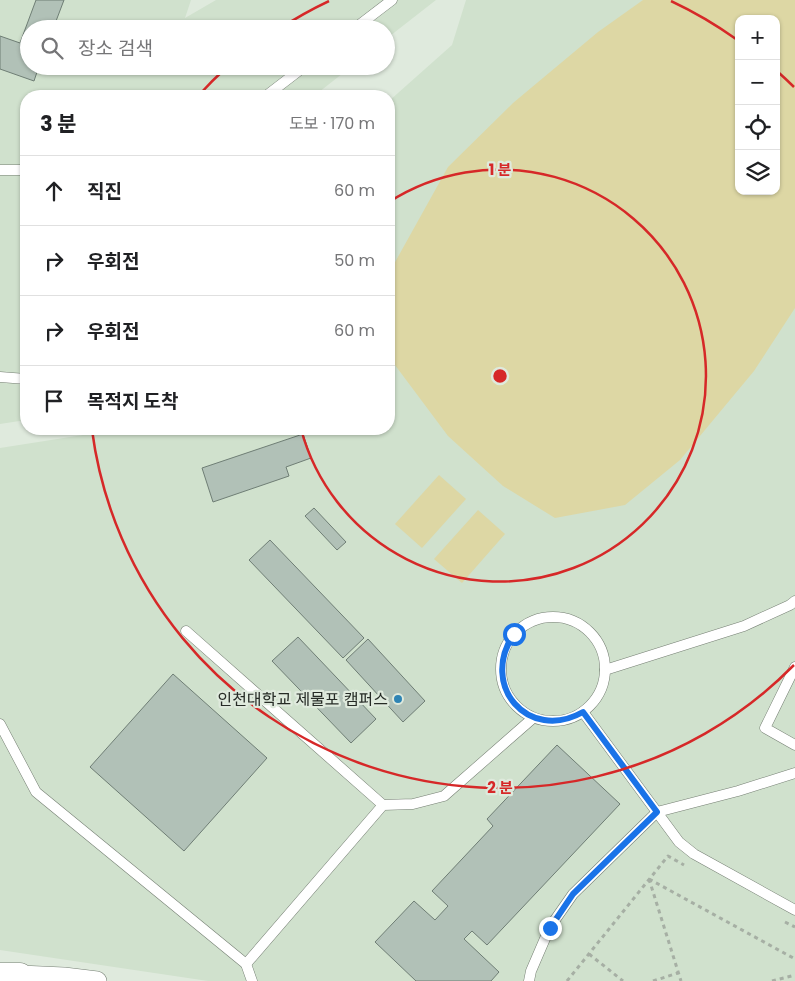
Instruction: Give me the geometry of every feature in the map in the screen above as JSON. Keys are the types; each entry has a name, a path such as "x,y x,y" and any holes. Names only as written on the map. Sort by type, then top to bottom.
{"street":[{"path":"13,977 64,976 97,981"}],"lane":[{"path":"366,20 392,0"},
{"path":"274,90 293,75"},
{"path":"2,172 20,170"},
{"path":"0,377 20,379"},
{"path":"605,670 744,626 795,601"},
{"path":"547,617 560,617 578,623 600,645 604,657 605,670 602,689 590,706 583,712 564,721 543,721 533,718 514,704 507,694 502,676 502,657 514,634 524,626 535,620 547,617"},
{"path":"186,631 383,805 413,804 444,796 533,718"},
{"path":"795,667 764,728 795,745"},
{"path":"583,712 679,842 694,854 795,910"},
{"path":"0,724 36,792 246,964 252,981"},
{"path":"529,981 550,928 573,894 657,812 738,791 795,773"},
{"path":"246,964 383,805"}],"path":[{"path":"567,981 668,856 685,865"},
{"path":"649,879 795,959"},
{"path":"649,879 681,981"},
{"path":"778,918 795,927"},
{"path":"588,954 623,981"},
{"path":"653,981 678,973"},
{"path":"772,981 795,975"}],"shaded area":[{"path":"0,0 191,0 185,18 216,0 436,0 395,32 395,20 20,20 20,75 341,75 322,90 20,90 20,421 0,424"},
{"name":"인천대학교 제물포 캠퍼스","path":"466,0 795,0 795,981 208,981 0,950 0,448 83,435 395,435 395,96 452,45"},
{"path":"643,0 795,0 795,308 754,371 680,460 625,505 555,518 503,486 448,436 395,365 395,262 448,167 513,103 598,32"},
{"path":"439,475 466,499 422,548 395,524"},
{"path":"478,510 505,534 462,583 434,559"}],"building":[{"path":"36,0 64,0 56,20 29,20"},
{"path":"0,36 20,43 20,75 36,75 34,81 0,69"},
{"path":"300,435 303,435 311,458 286,467 289,476 213,502 202,468"},
{"path":"314,508 346,542 337,550 305,516"},
{"path":"270,540 364,638 343,658 249,560"},
{"path":"298,637 376,719 351,743 272,661"},
{"path":"368,639 425,701 403,722 346,660"},
{"path":"173,674 267,758 184,851 90,767"},
{"path":"557,745 620,804 487,945 472,931 464,939 499,972 491,981 416,981 375,942 414,901 435,920 448,906 432,891 493,826 487,819"}],"place":[{"name":"인천대학교 제물포 캠퍼스","path":"398,699"}],"route":[{"path":"514,634 502,657 501,669 502,682 514,704 533,718 543,721 564,721 583,712 657,812 573,894 550,928"}]}
